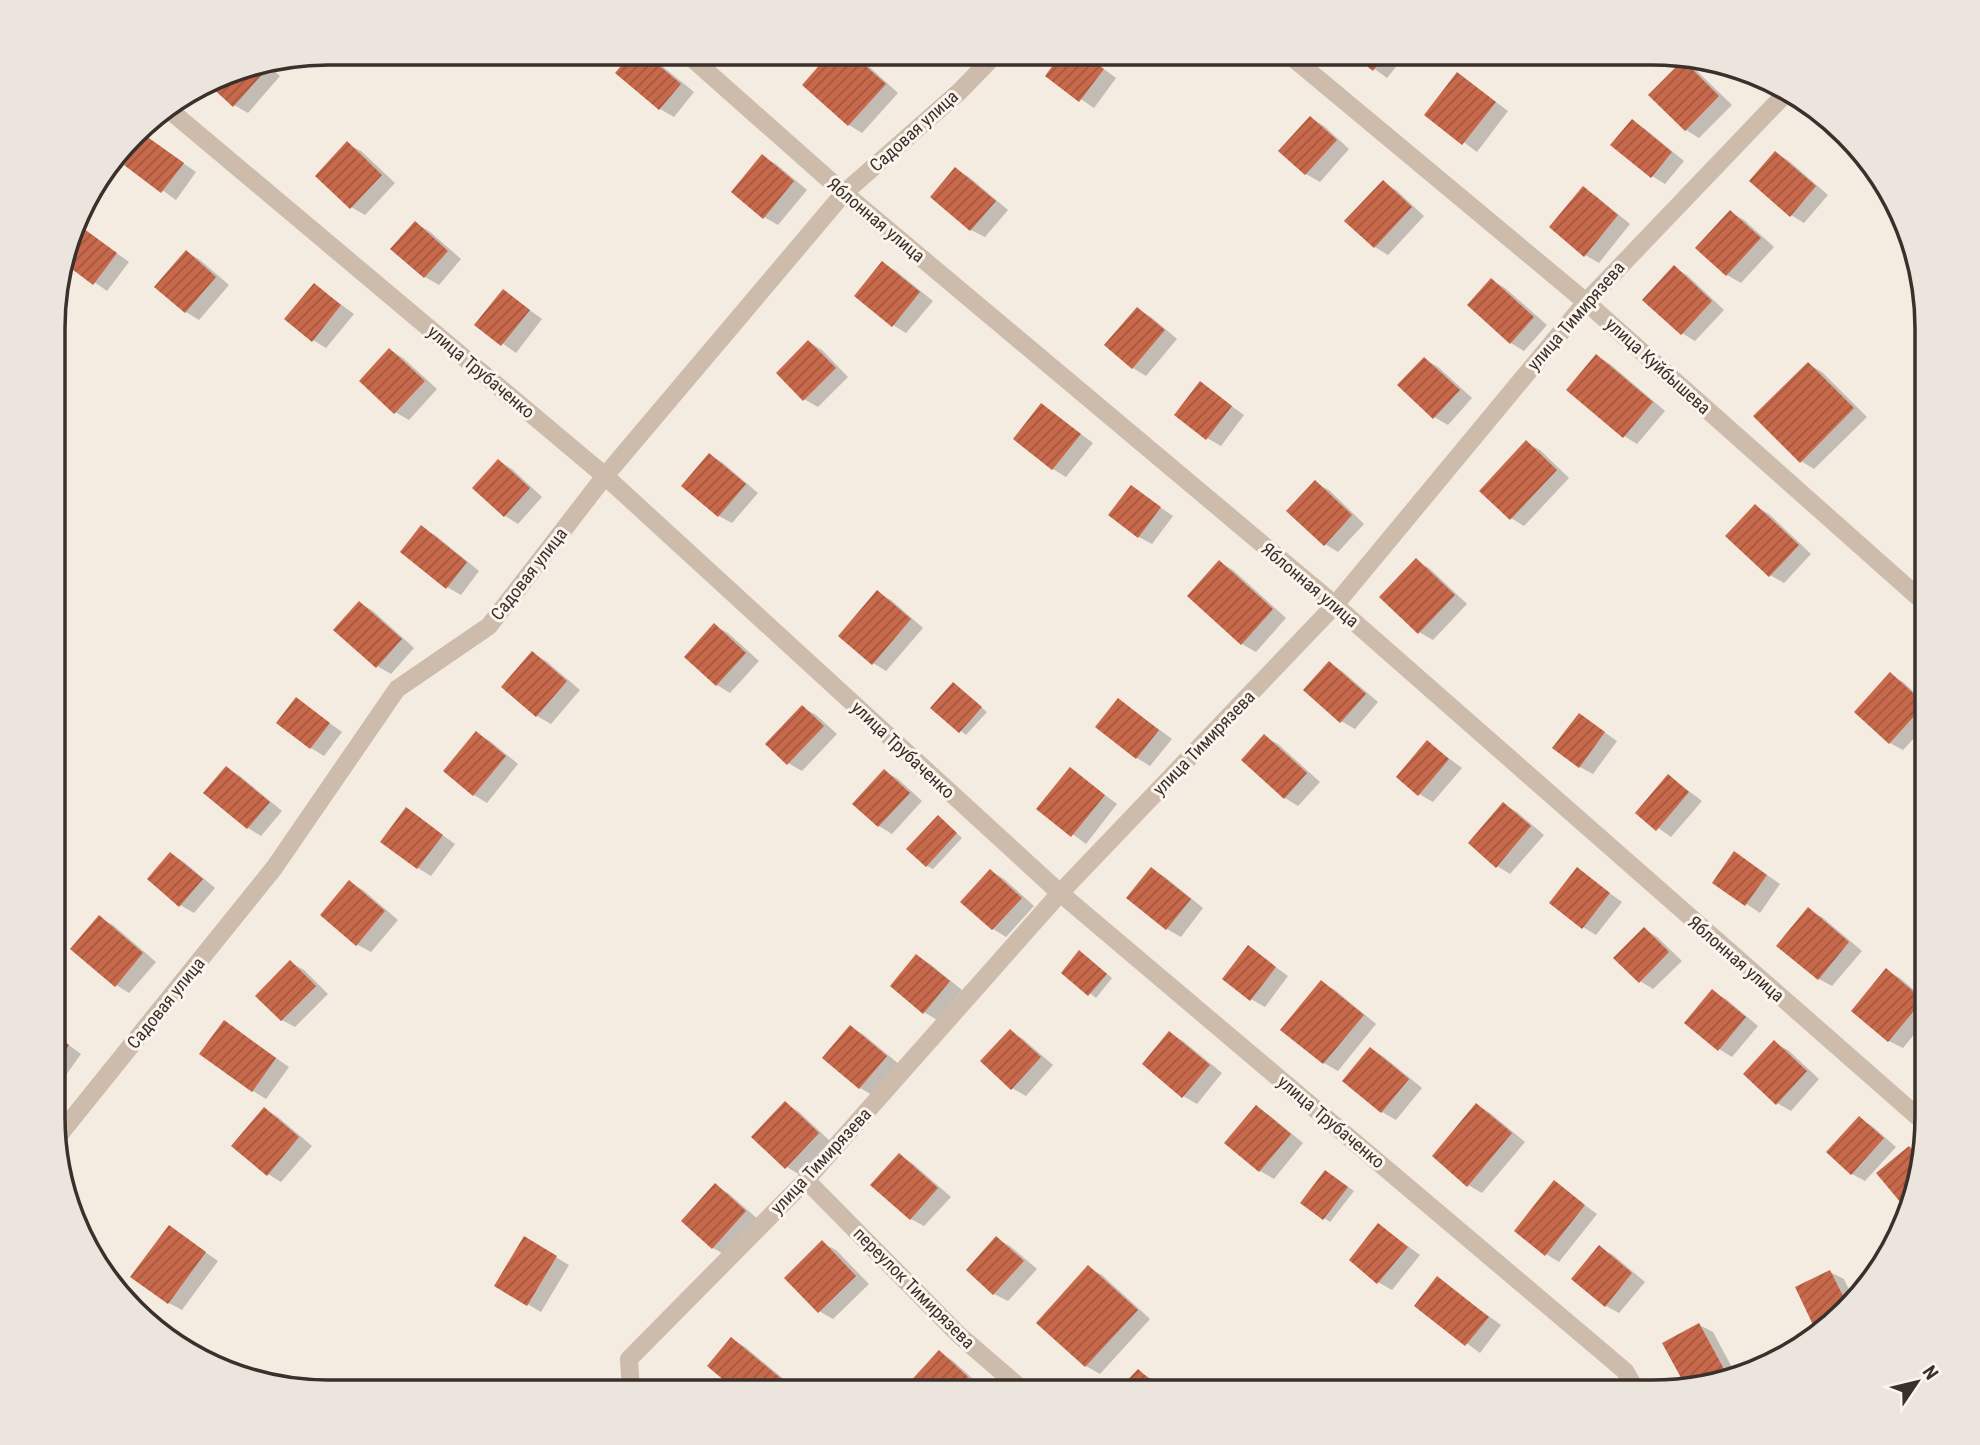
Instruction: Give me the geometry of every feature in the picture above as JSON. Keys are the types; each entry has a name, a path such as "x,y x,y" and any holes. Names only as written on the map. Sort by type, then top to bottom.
{"street":[{"name":"Яблонная улица","path":"700,65 844,193 1335,605 1915,1114"},
{"name":"Садовая улица","path":"65,1128 274,868 397,689 489,626 605,476 844,193 960,91 985,65"},
{"name":"улица Куйбышева","path":"1301,65 1586,302 1915,594"},
{"name":"улица Тимирязева","path":"630,1380 629,1359 806,1180 1060,893 1335,605 1586,302 1781,98"},
{"name":"улица Трубаченко","path":"175,114 605,476 1060,893 1625,1371 1630,1380"},
{"name":"переулок Тимирязева","path":"806,1180 960,1335 1011,1380"}],"building":[{"path":"622,65 658,65 681,84 659,110 615,73"},
{"path":"820,65 865,65 886,84 848,126 802,85"},
{"path":"1053,65 1098,65 1104,69 1079,102 1045,76"},
{"path":"1365,65 1378,65 1373,71"},
{"path":"1677,66 1691,68 1719,96 1685,131 1648,95"},
{"path":"1457,72 1496,102 1462,145 1424,115"},
{"path":"263,73 233,107 215,90"},
{"path":"1310,116 1337,140 1305,175 1278,151"},
{"path":"1632,119 1672,152 1651,178 1610,145"},
{"path":"147,137 184,163 161,193 124,165"},
{"path":"347,141 382,175 350,209 315,176"},
{"path":"1775,151 1816,186 1790,217 1749,181"},
{"path":"762,154 794,181 763,219 731,192"},
{"path":"955,167 996,201 970,231 930,197"},
{"path":"1383,180 1412,207 1374,248 1344,221"},
{"path":"1583,186 1618,215 1584,257 1549,227"},
{"path":"1730,210 1761,238 1726,276 1695,248"},
{"path":"415,221 448,251 424,278 390,249"},
{"path":"84,229 117,253 93,285 72,269"},
{"path":"186,250 216,277 185,313 154,287"},
{"path":"882,261 920,292 892,327 854,296"},
{"path":"1674,265 1712,301 1681,335 1642,300"},
{"path":"1491,278 1534,317 1510,344 1467,305"},
{"path":"314,283 341,305 312,342 284,319"},
{"path":"503,289 530,310 501,346 474,325"},
{"path":"1137,307 1165,330 1132,369 1104,345"},
{"path":"808,340 836,368 803,401 776,373"},
{"path":"389,348 425,381 394,414 359,381"},
{"path":"1596,354 1653,402 1623,438 1566,390"},
{"path":"1424,357 1460,390 1433,419 1397,385"},
{"path":"1808,362 1854,408 1800,463 1753,416"},
{"path":"1200,381 1232,406 1206,440 1174,415"},
{"path":"1041,403 1081,434 1052,470 1013,439"},
{"path":"1526,440 1557,470 1510,520 1479,491"},
{"path":"709,453 746,484 718,517 681,486"},
{"path":"498,459 530,488 504,517 472,488"},
{"path":"1315,480 1352,515 1324,546 1286,511"},
{"path":"1131,485 1161,507 1138,538 1108,515"},
{"path":"1755,504 1799,545 1769,577 1725,536"},
{"path":"421,525 467,562 446,589 400,552"},
{"path":"1416,558 1455,595 1418,634 1379,597"},
{"path":"1219,560 1273,609 1241,645 1187,596"},
{"path":"877,590 911,619 872,665 838,636"},
{"path":"359,601 402,639 376,668 333,630"},
{"path":"714,623 746,653 716,686 684,657"},
{"path":"532,651 567,681 536,717 501,687"},
{"path":"1329,661 1366,694 1340,723 1303,690"},
{"path":"1890,672 1915,695 1915,715 1889,744 1854,712"},
{"path":"953,682 982,707 959,733 930,708"},
{"path":"296,697 330,723 310,749 276,723"},
{"path":"1118,698 1159,730 1136,759 1095,727"},
{"path":"802,705 824,726 787,765 765,744"},
{"path":"1579,713 1605,732 1579,768 1552,748"},
{"path":"476,731 506,756 473,796 443,771"},
{"path":"1264,734 1307,773 1284,799 1241,760"},
{"path":"1427,740 1449,759 1418,796 1396,777"},
{"path":"226,766 270,802 247,829 203,793"},
{"path":"1070,767 1105,795 1071,837 1036,809"},
{"path":"884,769 910,793 878,827 852,804"},
{"path":"1668,774 1689,792 1656,831 1635,813"},
{"path":"1503,802 1531,826 1496,868 1468,843"},
{"path":"406,807 443,835 417,869 380,842"},
{"path":"938,815 957,833 926,867 906,849"},
{"path":"1734,851 1767,875 1745,906 1712,883"},
{"path":"170,852 203,879 179,907 147,879"},
{"path":"1151,867 1191,899 1166,930 1126,898"},
{"path":"1577,867 1610,893 1582,929 1549,903"},
{"path":"990,869 1022,898 992,930 960,902"},
{"path":"349,880 385,911 356,946 320,915"},
{"path":"1808,907 1849,942 1818,980 1776,946"},
{"path":"99,915 143,953 115,987 70,949"},
{"path":"1644,927 1669,952 1639,983 1613,958"},
{"path":"1248,945 1276,967 1250,1001 1222,979"},
{"path":"1079,950 1107,974 1088,996 1061,973"},
{"path":"916,954 950,981 923,1014 890,986"},
{"path":"290,960 316,986 281,1021 255,996"},
{"path":"1886,968 1915,993 1915,1010 1888,1042 1851,1011"},
{"path":"1321,980 1364,1015 1323,1064 1280,1030"},
{"path":"1712,989 1746,1017 1718,1051 1684,1023"},
{"path":"224,1020 276,1058 252,1092 199,1054"},
{"path":"850,1025 887,1056 859,1089 822,1058"},
{"path":"1010,1029 1041,1057 1011,1090 980,1061"},
{"path":"1169,1031 1210,1065 1182,1098 1142,1064"},
{"path":"1774,1040 1807,1071 1776,1105 1743,1074"},
{"path":"1370,1047 1409,1079 1381,1113 1342,1081"},
{"path":"785,1101 819,1133 785,1169 751,1137"},
{"path":"1476,1103 1512,1133 1467,1187 1432,1156"},
{"path":"1256,1105 1291,1134 1259,1172 1224,1143"},
{"path":"264,1107 299,1137 267,1176 231,1146"},
{"path":"1859,1116 1884,1138 1851,1175 1826,1152"},
{"path":"1909,1146 1913,1151 1901,1203 1876,1173"},
{"path":"899,1153 938,1188 910,1220 870,1185"},
{"path":"1325,1170 1348,1187 1323,1220 1300,1203"},
{"path":"1554,1180 1585,1205 1545,1256 1514,1231"},
{"path":"715,1183 746,1211 712,1249 681,1221"},
{"path":"1378,1223 1408,1247 1377,1284 1349,1260"},
{"path":"169,1225 206,1252 168,1304 130,1277"},
{"path":"524,1236 557,1256 527,1306 494,1286"},
{"path":"996,1236 1024,1261 993,1295 966,1270"},
{"path":"822,1240 856,1276 818,1313 784,1278"},
{"path":"1599,1245 1632,1273 1605,1307 1571,1279"},
{"path":"1088,1265 1138,1310 1085,1367 1036,1323"},
{"path":"1830,1270 1844,1297 1813,1325 1795,1287"},
{"path":"1437,1276 1489,1317 1465,1346 1414,1306"},
{"path":"1699,1323 1724,1370 1681,1379 1662,1343"},
{"path":"731,1337 783,1380 724,1380 707,1366"},
{"path":"939,1350 968,1377 965,1380 912,1380"},
{"path":"1138,1369 1150,1380 1127,1380"}]}
